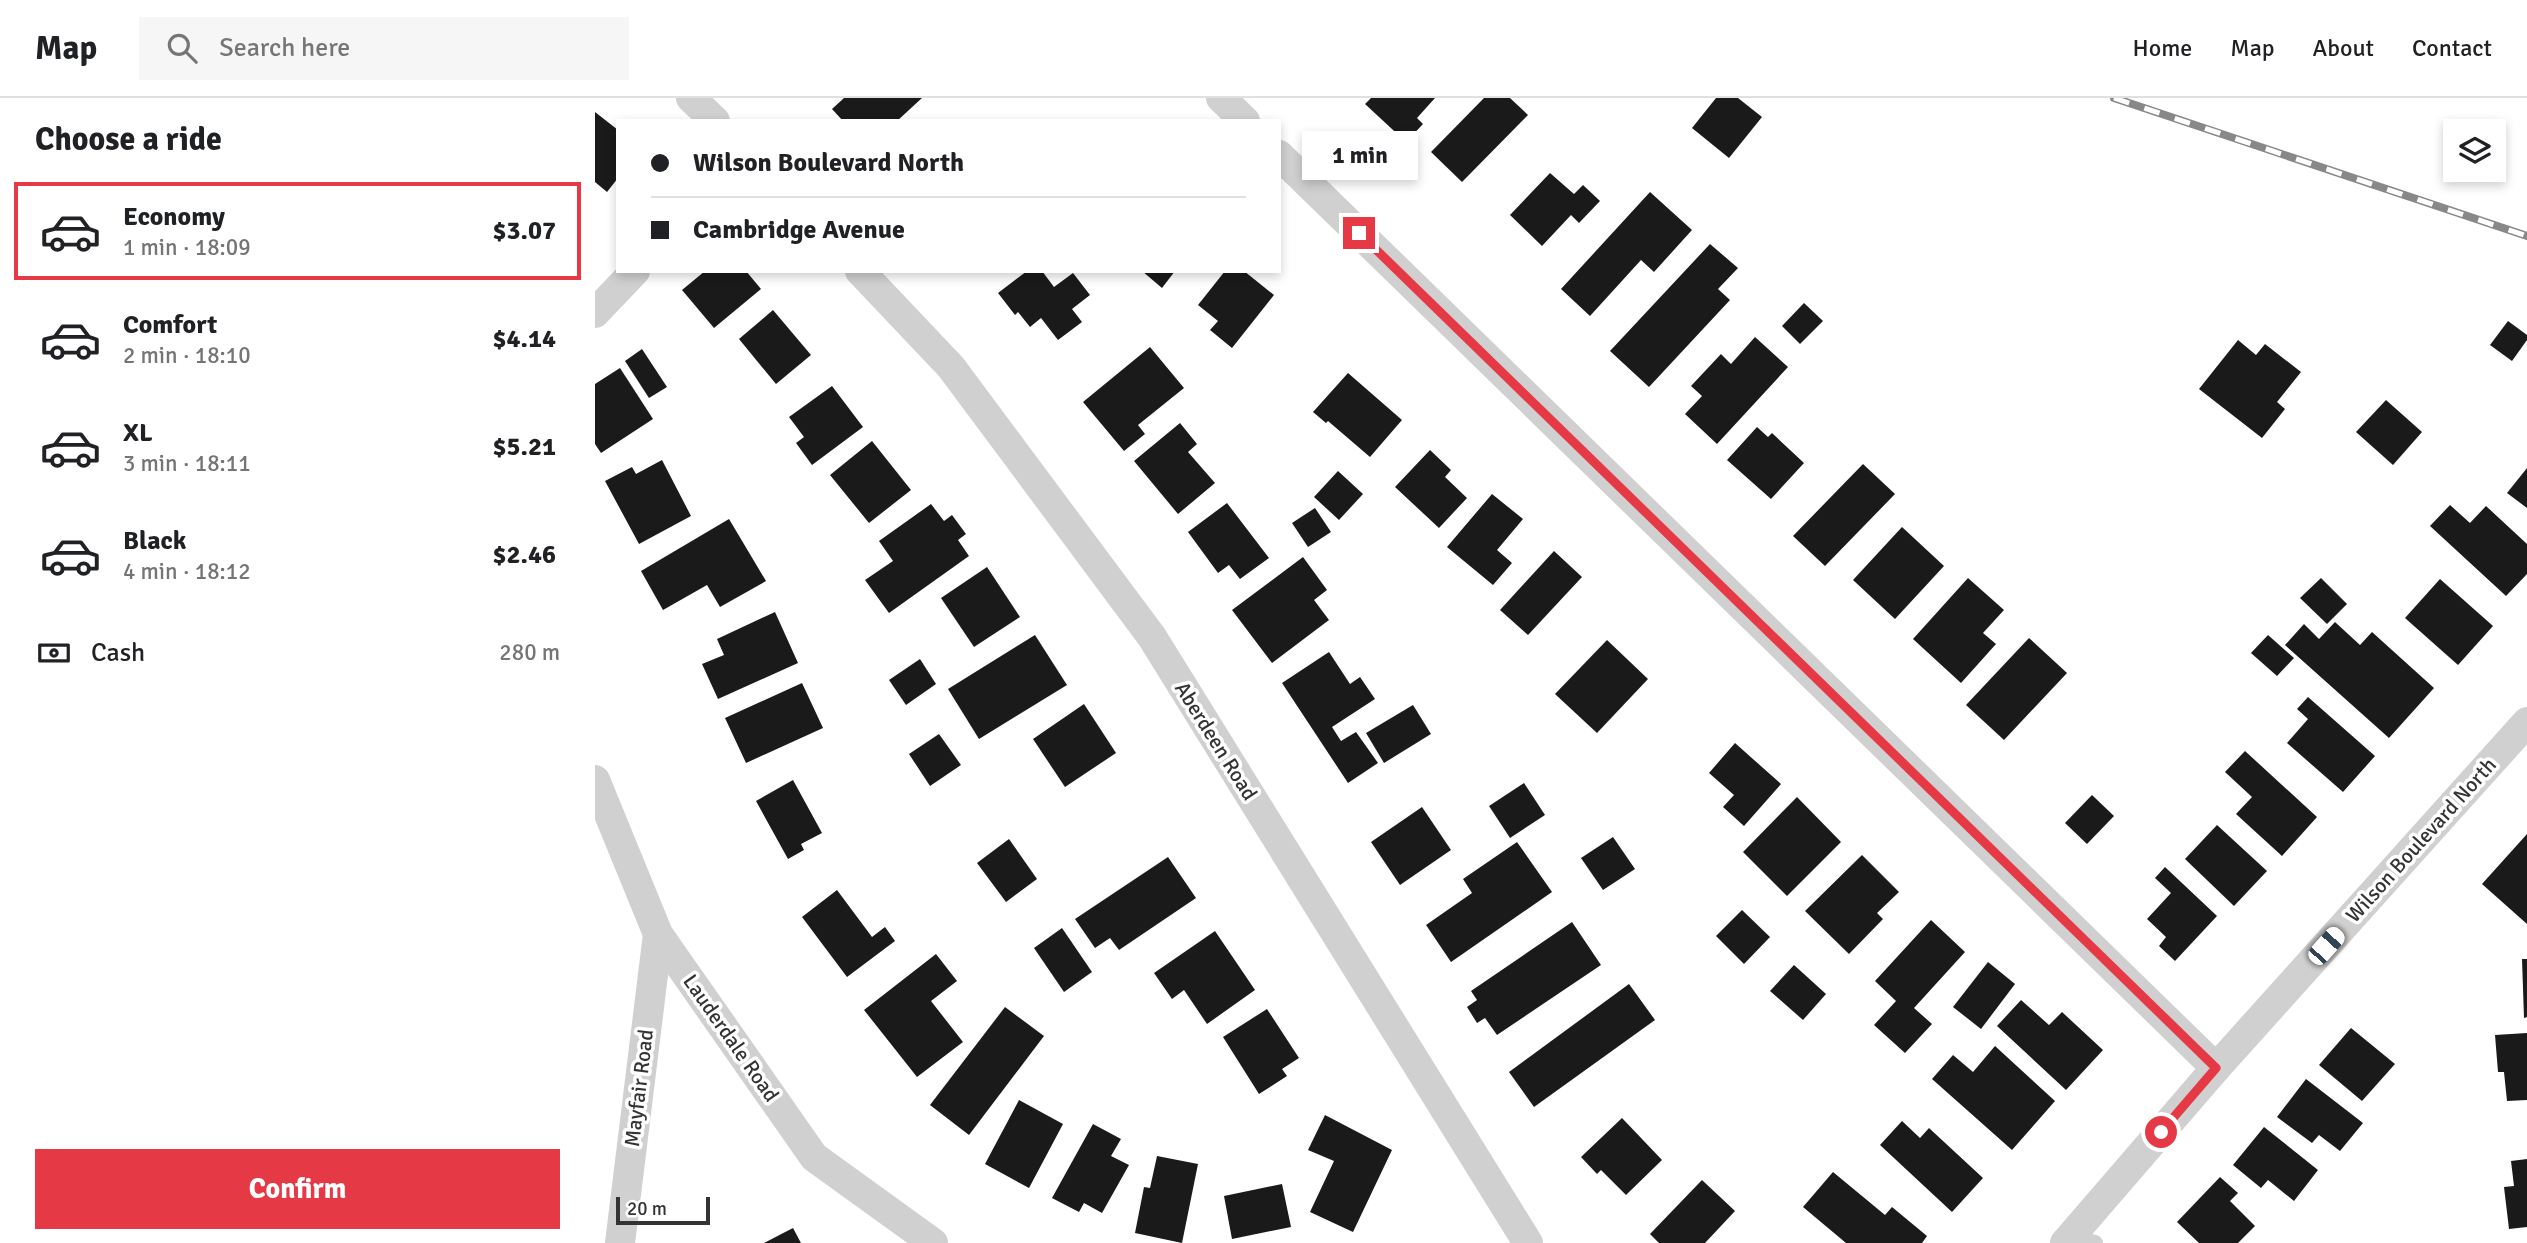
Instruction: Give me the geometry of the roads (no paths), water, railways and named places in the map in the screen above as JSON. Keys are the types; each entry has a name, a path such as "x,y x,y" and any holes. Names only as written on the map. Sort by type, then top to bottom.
{"street":[{"path":"691,98 713,119"},
{"path":"1221,98 1242,119"},
{"path":"1281,157 2216,1068"},
{"path":"595,313 633,273"},
{"name":"Aberdeen Road","path":"862,273 951,367 1152,637 1522,1242"},
{"name":"Wilson Boulevard North","path":"2077,1241 2216,1068 2527,722"},
{"name":"Lauderdale Road","path":"595,780 658,934 814,1157 933,1243"},
{"name":"Mayfair Road","path":"619,1243 658,934"}],"railway":[{"path":"2114,98 2527,236"}]}
